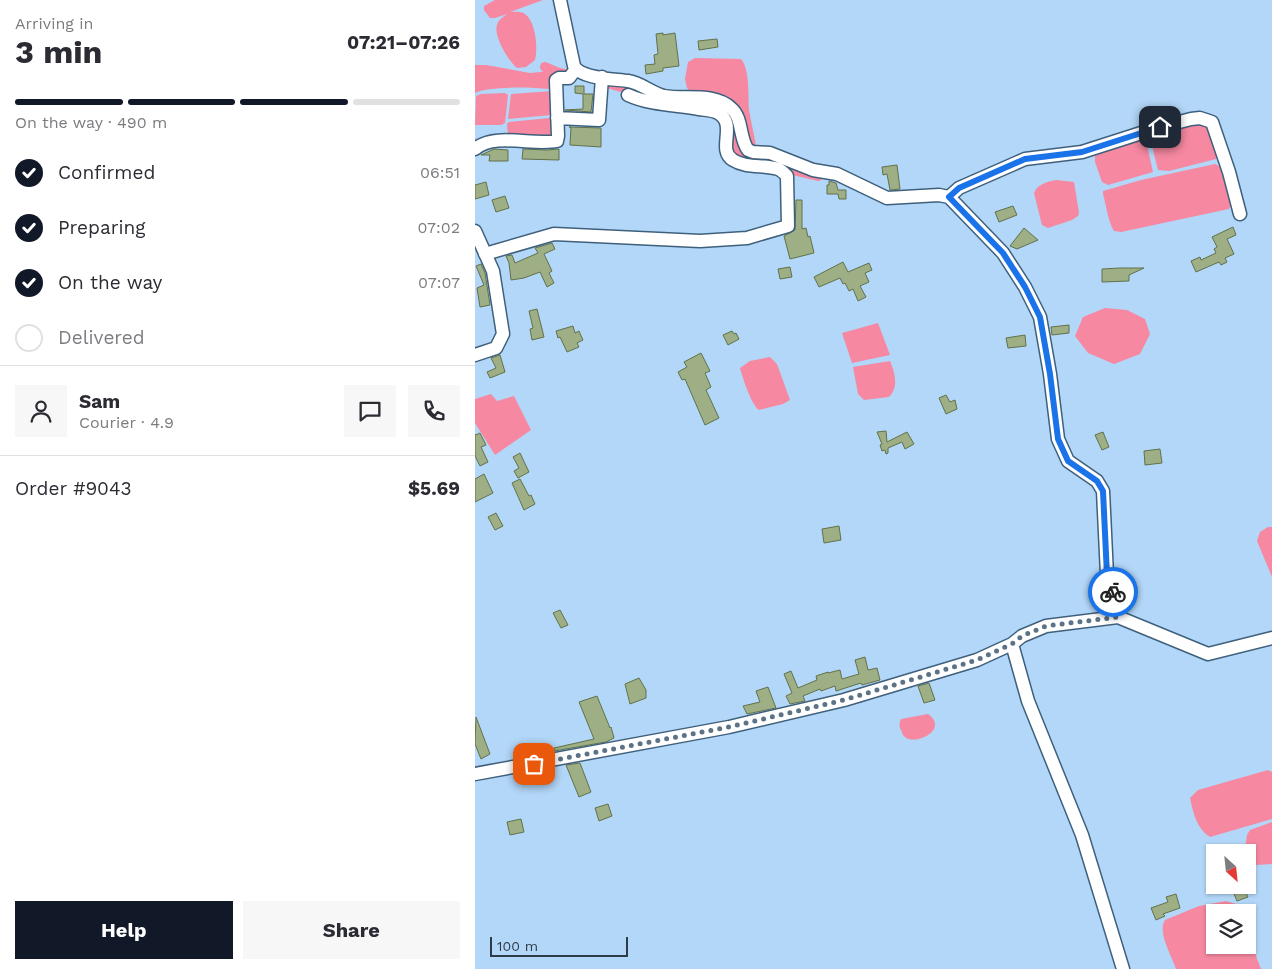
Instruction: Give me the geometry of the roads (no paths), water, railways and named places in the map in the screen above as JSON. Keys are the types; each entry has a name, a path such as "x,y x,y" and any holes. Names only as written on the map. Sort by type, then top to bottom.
{"street":[{"path":"560,0 573,73"},
{"path":"475,149 482,144 495,141 557,141 559,136 556,80 573,73 583,74 601,83 631,82 663,96 714,99 724,103 732,108 737,116 748,150 770,153 813,170 837,174 887,198 939,194 949,197 1003,253 1025,287 1040,317 1050,374 1058,439 1068,461 1097,481 1103,491 1107,575 1116,600 1118,617"},
{"path":"557,118 599,120 601,83"},
{"path":"485,254 554,234 700,241 747,238 788,226 787,176 778,169 751,166 734,161 728,156 725,152 728,129 725,119 719,113 659,104 628,95"},
{"path":"949,197 959,188 1025,159 1082,152 1160,127 1200,118 1212,122 1229,172 1240,214"},
{"path":"475,231 493,270 503,334 496,348 475,356"},
{"path":"475,774 729,727 844,700 977,660 1012,644 1022,636 1046,626 1118,617 1208,654 1272,638"},
{"path":"1012,644 1028,701 1082,834 1123,969"}],"waterway":[{"path":"545,67 570,75"},
{"path":"604,82 655,97"},
{"path":"730,121 740,153 771,161 788,169 818,176"}]}
